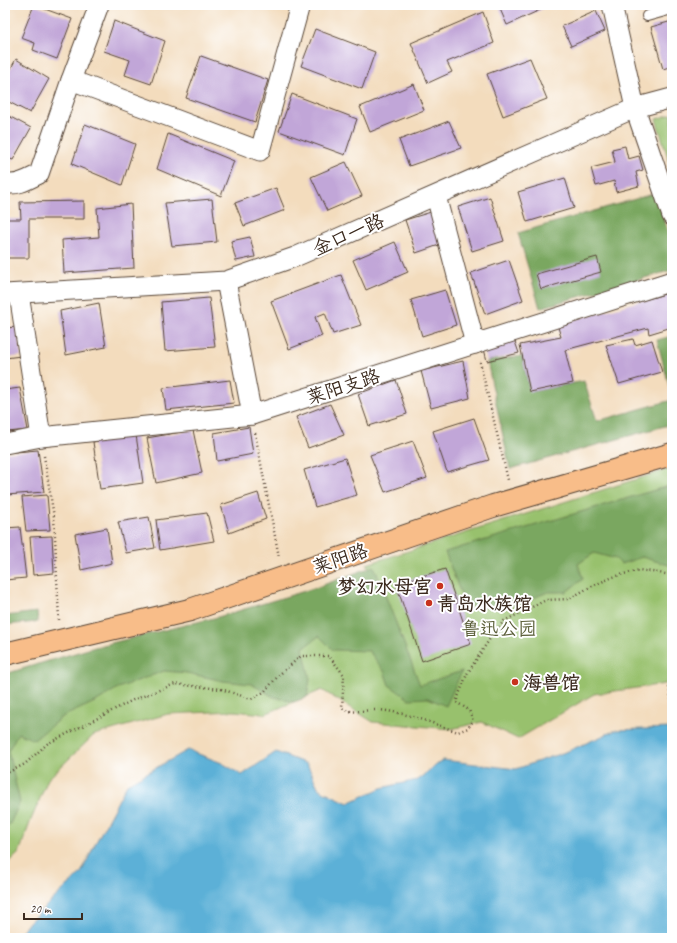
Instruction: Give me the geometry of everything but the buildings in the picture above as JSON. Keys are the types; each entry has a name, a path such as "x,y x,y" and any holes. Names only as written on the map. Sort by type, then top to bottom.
{"main road":[{"name":"莱阳路","path":"5,654 190,610 493,506 672,454"}],"street":[{"path":"5,184 9,185 26,181 39,174 71,80 99,5"},
{"path":"71,80 260,151 300,5"},
{"path":"612,5 635,108 672,216"},
{"name":"金口一路","path":"12,294 226,281 295,257 635,108 672,98"},
{"path":"436,196 475,344"},
{"path":"226,281 252,414"},
{"name":"莱阳支路","path":"5,444 41,438 252,414 672,281"},
{"path":"12,294 41,438"}],"lane":[{"path":"647,16 672,9"},
{"name":"莱阳路","path":"5,648 153,612 512,495 672,448"}],"path":[{"path":"475,344 512,495"},
{"path":"252,414 282,570"},
{"path":"41,438 54,517 60,634"},
{"path":"5,774 25,764 47,744 132,700 175,684 221,689 251,699 264,692 280,674 301,656 329,656 344,675 342,708 348,712 377,710 408,716 458,732 468,728 473,722 469,710 456,702 458,695 468,674 489,640 504,621 546,600 569,599 590,587 613,577 639,570 672,575"},
{"path":"669,687 672,705"}],"green space":[{"path":"672,114 672,171 656,119"},
{"path":"656,193 672,245 672,270 540,308 518,233"},
{"path":"672,336 672,397 657,340"},
{"path":"522,356 530,392 584,381 597,421 672,400 672,424 510,469 487,361"},
{"name":"鲁迅公园","path":"672,468 672,683 594,694 518,739 482,722 451,729 373,722 322,690 265,714 234,711 168,714 94,735 48,779 19,853 5,866 5,681 372,577 367,564"},
{"path":"672,485 672,566 642,557 621,564 616,559 594,553 578,564 583,579 566,592 548,592 521,603 500,609 465,605 445,552"},
{"path":"374,566 420,685 462,671 446,706 428,698 409,699 389,685 384,671 369,651 333,650 319,636 303,648 310,679 307,697 294,702 274,697 251,684 223,681 187,673 164,671 118,688 97,701 62,717 34,740 18,733 8,751 20,802 9,826 5,825 5,674 95,647 218,617 315,588"},
{"path":"37,612 38,622 5,625 5,616"}],"water":[{"path":"672,728 672,938 17,938 29,922 81,873 127,784 188,750 222,763 242,775 276,752 307,764 319,789 348,803 381,788 417,780 443,760 516,769 568,751 616,730"}],"place":[{"name":"梦幻水母宫","path":"440,586"},
{"name":"青岛水族馆","path":"429,603"},
{"name":"海兽馆","path":"515,682"}]}
